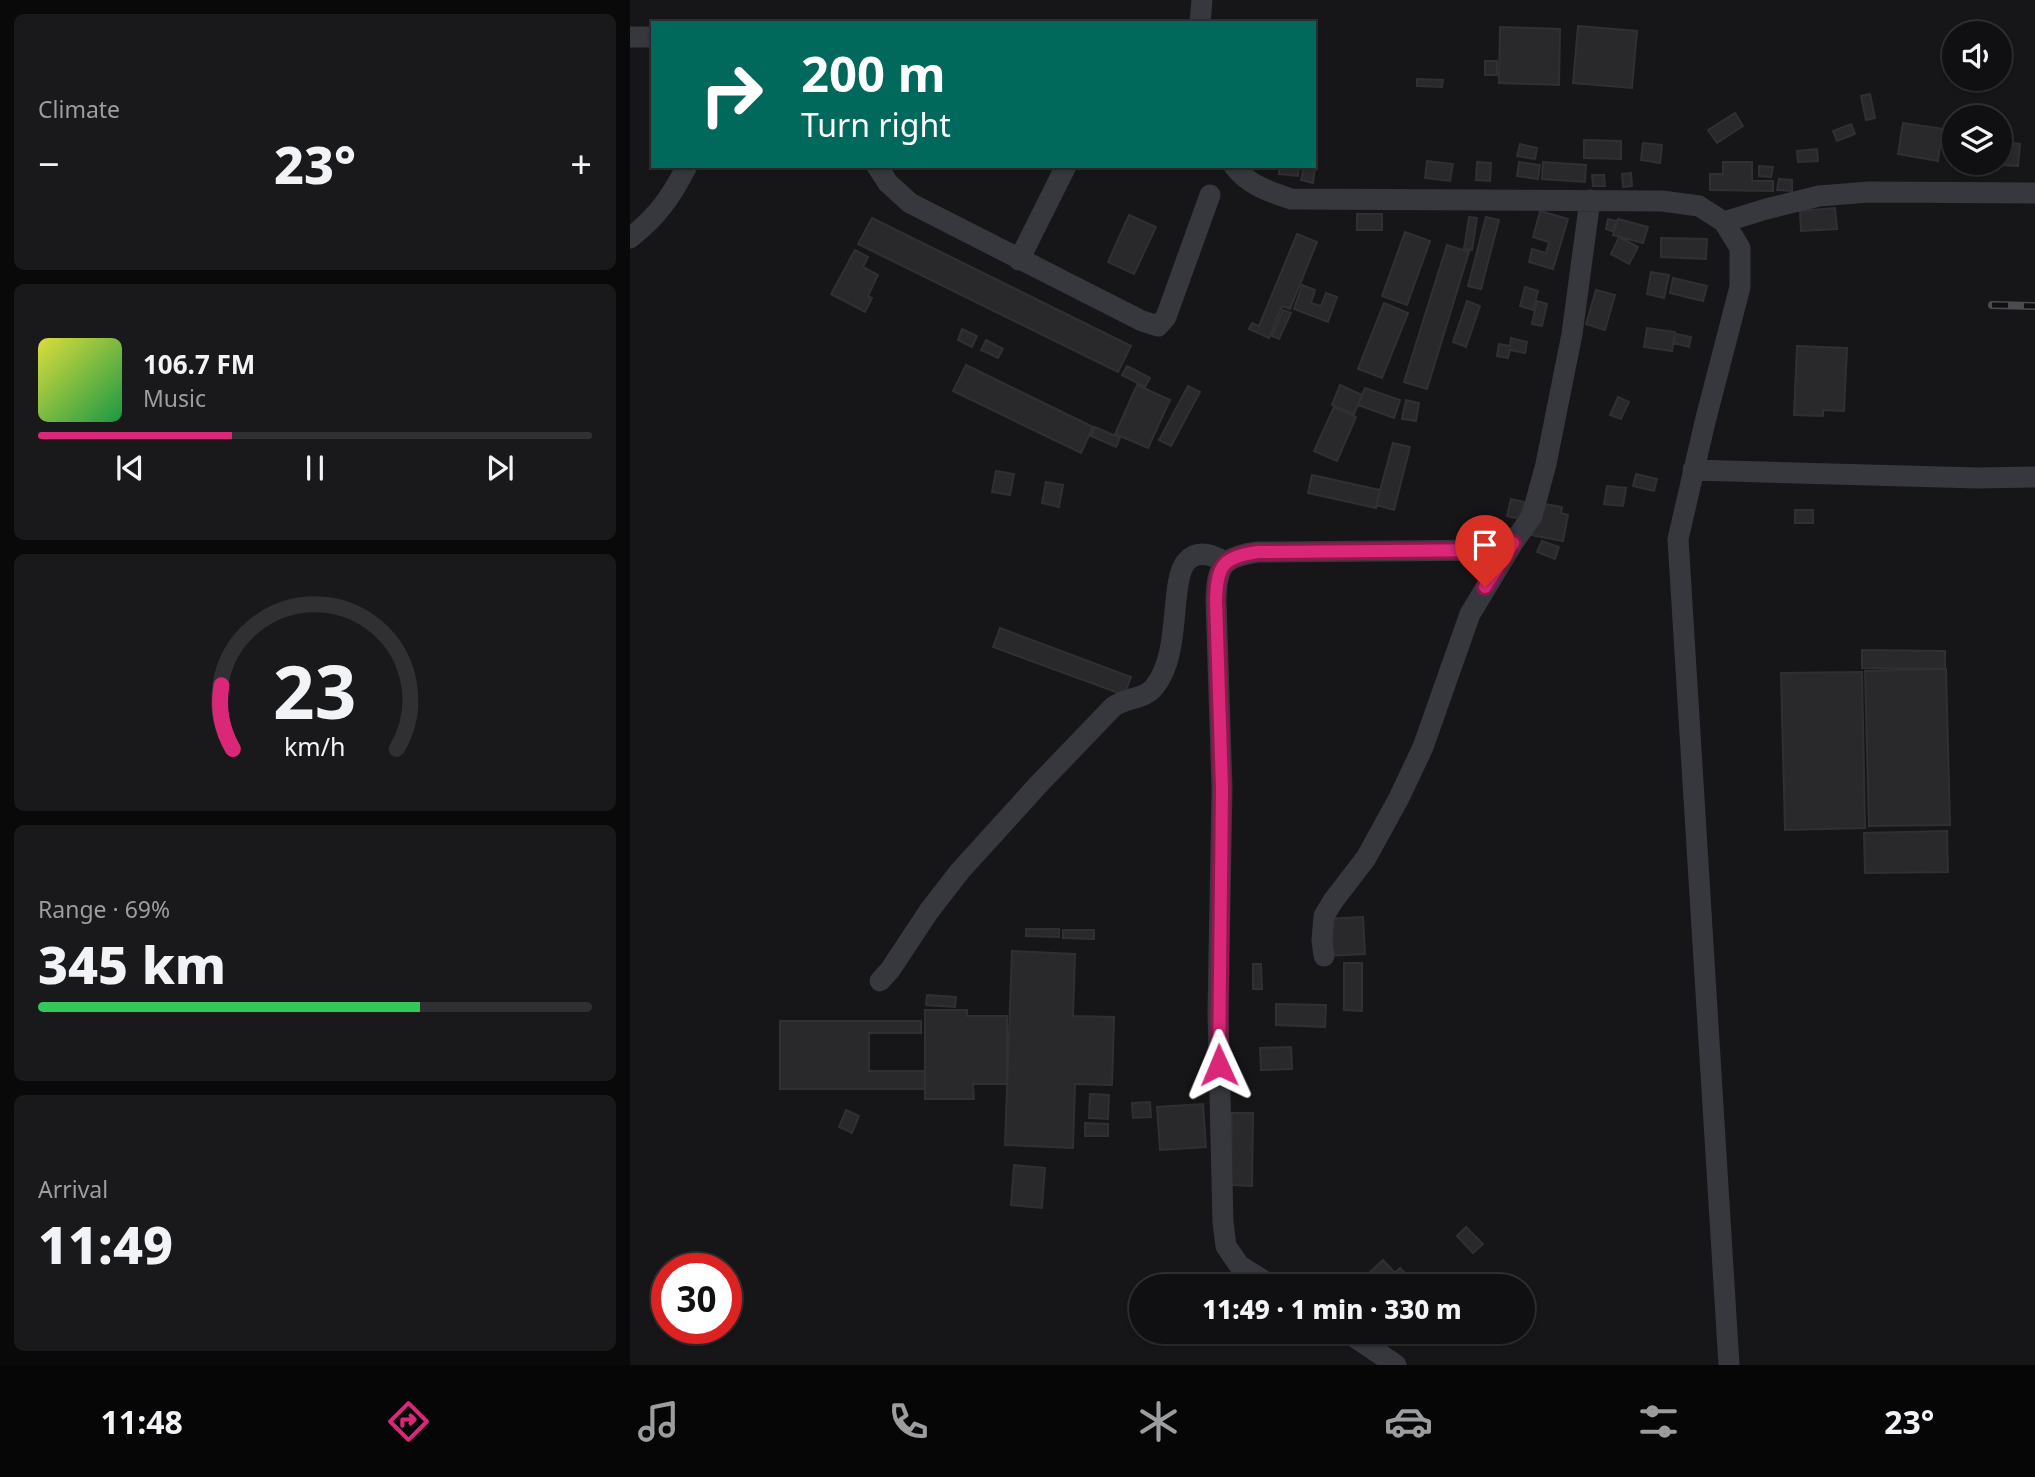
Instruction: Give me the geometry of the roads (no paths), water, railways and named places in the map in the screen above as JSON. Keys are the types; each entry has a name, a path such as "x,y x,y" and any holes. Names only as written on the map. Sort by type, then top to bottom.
{"street":[{"path":"1200,21 1202,0"},
{"path":"630,37 651,37"},
{"path":"630,238 654,219 686,168"},
{"path":"878,168 888,183 910,203 1018,260 1142,321 1158,326 1166,317 1210,195"},
{"path":"1018,260 1065,168"},
{"path":"1235,168 1262,190 1291,199 1662,201 1699,206 1724,222 1740,248 1740,287 1678,539 1728,1365"},
{"path":"1724,222 1819,195 1869,192 2035,193"},
{"path":"1324,956 1324,916 1366,858 1399,798 1428,735 1470,614 1532,516 1546,464 1572,334 1590,200"},
{"path":"1693,470 1978,478 2035,477"},
{"path":"1253,1274 1239,1265 1226,1246 1223,1222 1218,1013 1222,788 1217,577 1225,562 1239,555 1258,552 1494,550 1513,543"},
{"path":"880,981 960,871 1038,785 1113,707 1124,699 1142,696 1154,689 1168,656 1184,564 1192,556 1202,554 1213,555 1225,562"},
{"path":"1365,1344 1396,1365"}],"railway":[{"path":"1992,305 2035,306"}]}
